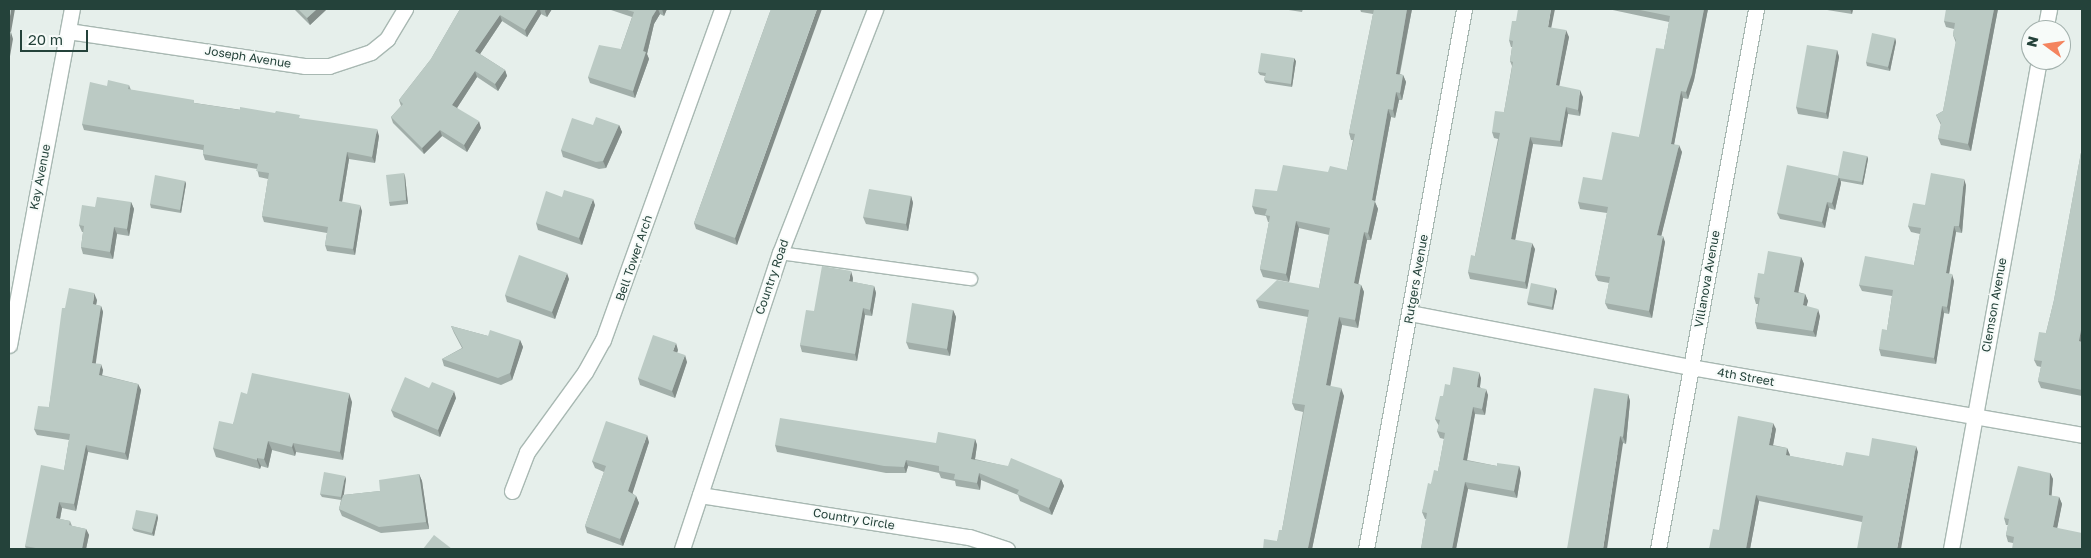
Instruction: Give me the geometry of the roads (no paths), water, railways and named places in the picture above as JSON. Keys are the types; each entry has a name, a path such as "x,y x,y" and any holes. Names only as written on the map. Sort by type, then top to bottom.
{"street":[{"name":"Kay Avenue","path":"9,345 72,9"},
{"name":"Joseph Avenue","path":"68,31 305,66 329,66 372,52 387,39 405,9"},
{"name":"Bell Tower Arch","path":"512,491 527,452 585,372 603,340 722,9"},
{"name":"Country Road","path":"682,549 780,253 875,9"},
{"name":"Rutgers Avenue","path":"1366,549 1464,9"},
{"name":"Villanova Avenue","path":"1658,549 1756,9"},
{"name":"Clemson Avenue","path":"1951,549 2037,70"},
{"name":"4th Street","path":"1410,313 1690,367 2082,435"},
{"name":"Country Circle","path":"700,495 969,537 1007,549"}],"lane":[{"path":"780,253 971,279"}]}
